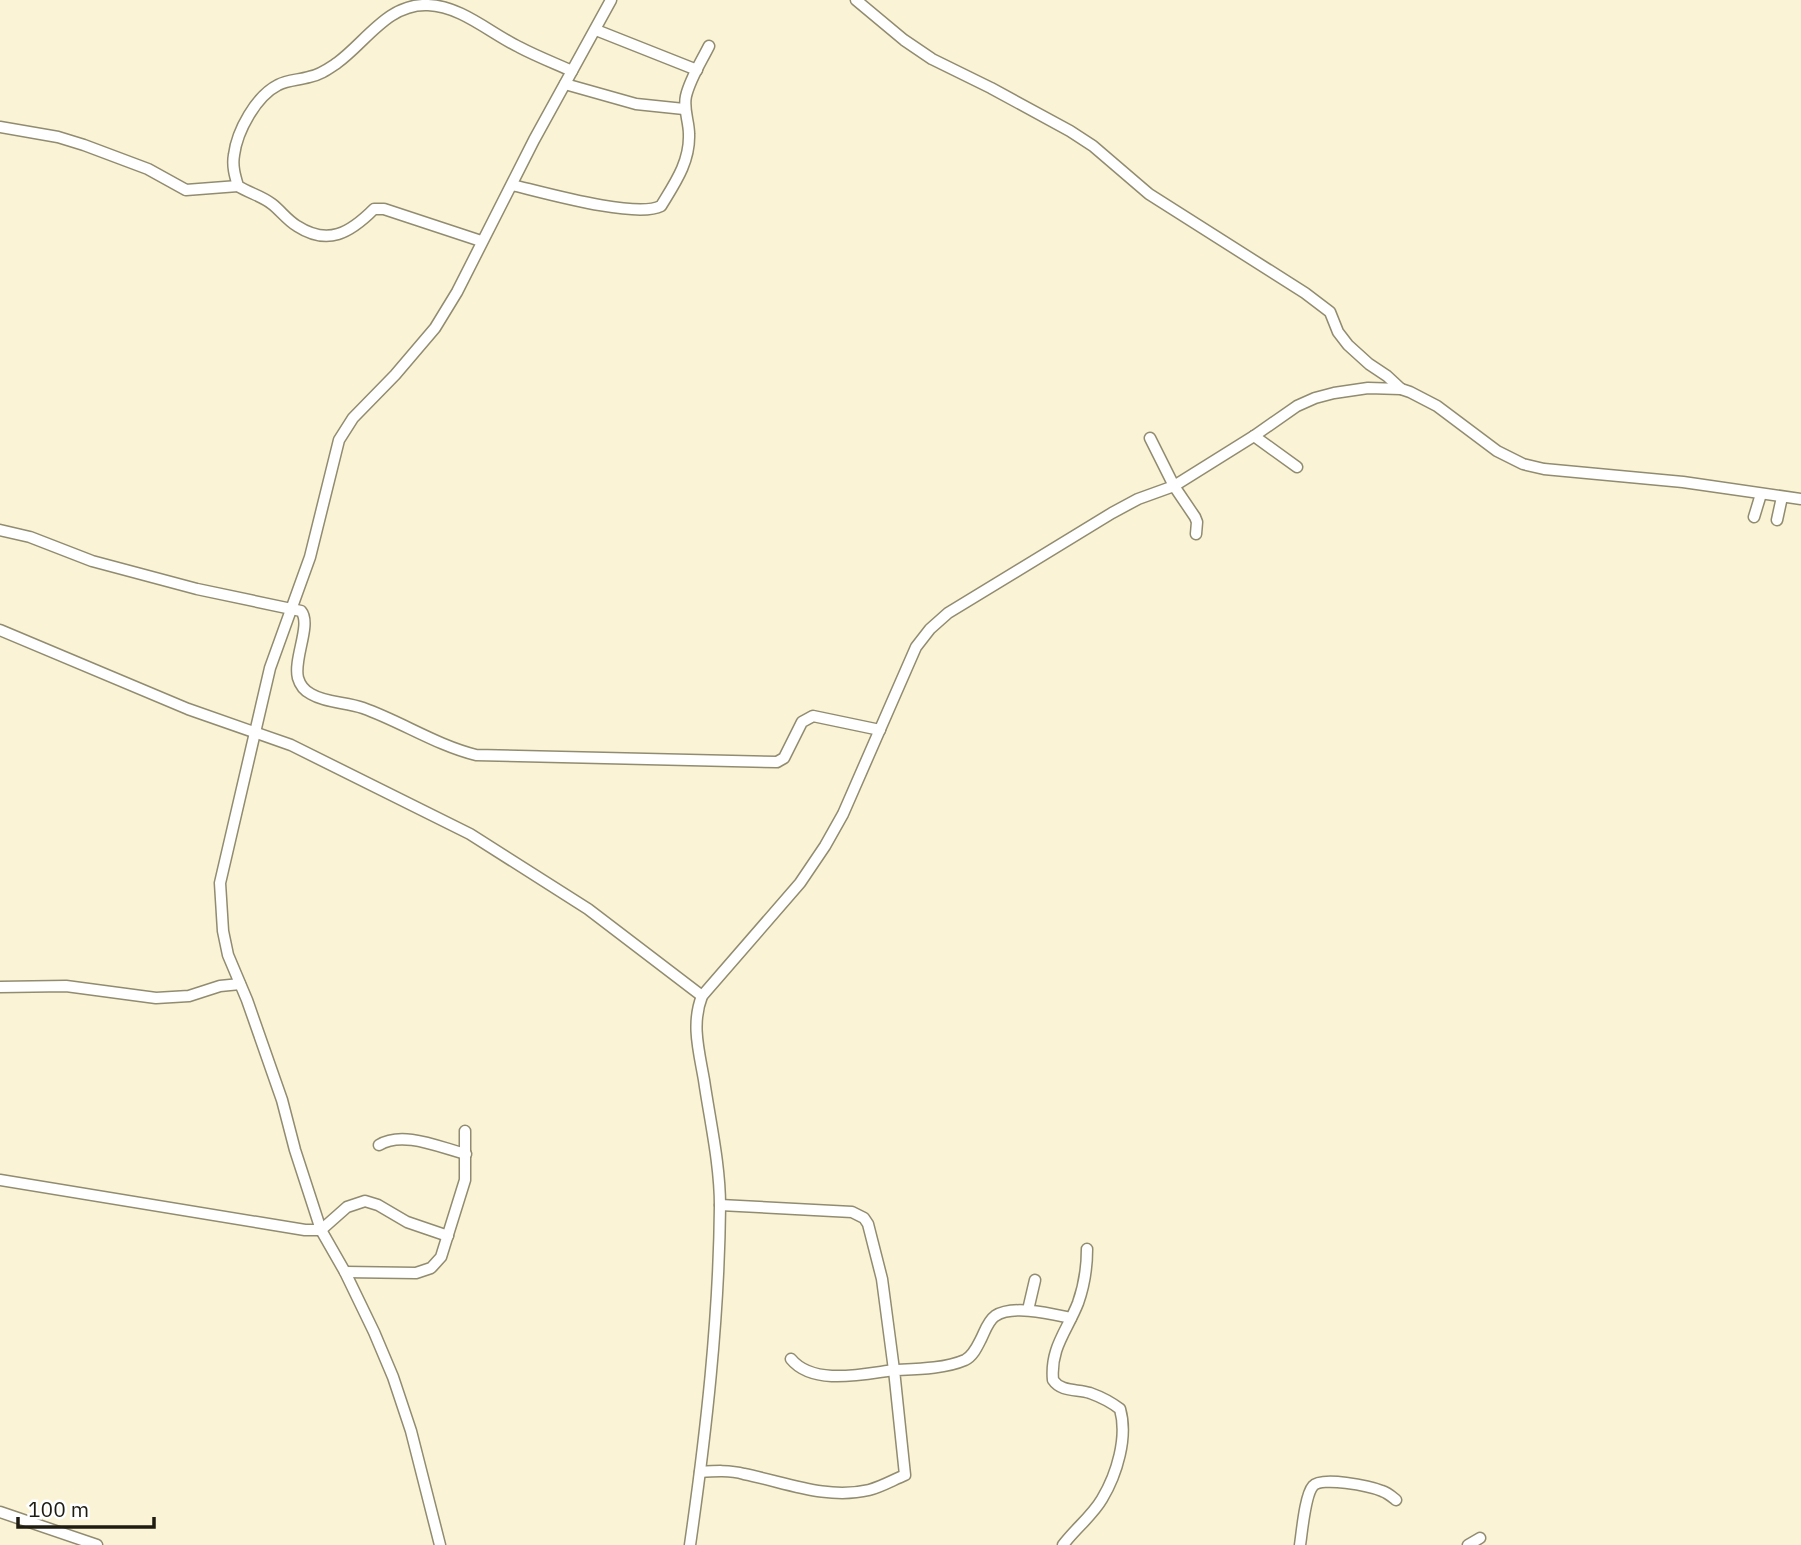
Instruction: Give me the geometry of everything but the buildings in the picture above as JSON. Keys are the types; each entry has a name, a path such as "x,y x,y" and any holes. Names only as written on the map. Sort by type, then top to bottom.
{"street":[{"path":"856,0 904,40 932,59 1070,131 1093,146 1149,194 1305,293 1330,312 1338,332 1369,364 1401,389 1437,406 1497,452 1522,464 1544,469 1683,482 1801,499"},
{"path":"440,1545 411,1431 393,1377 345,1272 321,1230 282,1100 228,955 223,931 220,883 270,668 310,557 339,440 353,418 435,328 457,292 481,241 596,30 608,1"},
{"path":"238,186 234,173 234,154 240,134 255,106 266,93 280,83 319,74 329,68 345,57 385,19 402,9 430,5 457,13 519,47 572,71"},
{"path":"596,30 697,70"},
{"path":"512,185 618,208 661,206 681,173 688,152 689,124 684,109 686,95 709,46"},
{"path":"565,84 636,104 684,109"},
{"path":"0,127 58,137 84,145 148,169 186,190 238,186 273,205 297,226 313,234 326,237 337,235 354,228 374,209 384,209 481,241"},
{"path":"690,1545 711,1377 720,1205 697,1047 696,1011 702,996 800,883 843,814 916,647 930,629 948,613 1112,513 1138,499 1174,486 1254,436 1273,421 1315,398 1368,388 1401,389"},
{"path":"1254,436 1297,467"},
{"path":"1150,438 1174,486 1198,522 1196,534"},
{"path":"1754,517 1761,494"},
{"path":"1777,520 1782,497"},
{"path":"0,530 30,537 92,561 197,589 301,611 305,619 296,670 301,686 308,693 360,707 402,723 452,749 476,755 777,762 783,758 802,722 813,716 880,730"},
{"path":"0,630 188,709 291,745 470,834 588,909 702,996"},
{"path":"0,987 66,986 156,998 189,996 220,986 240,984"},
{"path":"345,1272 422,1272 431,1268 441,1257 465,1180 465,1131"},
{"path":"379,1145 387,1139 400,1138 466,1154"},
{"path":"0,1180 305,1230 321,1230 347,1207 365,1201 378,1205 407,1223 449,1236"},
{"path":"700,1472 743,1473 797,1488 844,1493 870,1490 905,1475 882,1279 868,1224 852,1212 720,1205"},
{"path":"1063,1545 1102,1500 1121,1451 1123,1419 1120,1409 1111,1402 1088,1393 1061,1387 1053,1380 1054,1353 1071,1318 1083,1284 1087,1250"},
{"path":"1028,1310 1035,1280"},
{"path":"791,1359 798,1368 814,1375 860,1374 936,1366 967,1360 994,1316 1002,1313 1028,1310 1071,1318"},
{"path":"1300,1545 1311,1487 1315,1484 1327,1482 1371,1488 1384,1491 1396,1500"},
{"path":"0,1512 97,1545"},
{"path":"1468,1545 1480,1538"}]}
